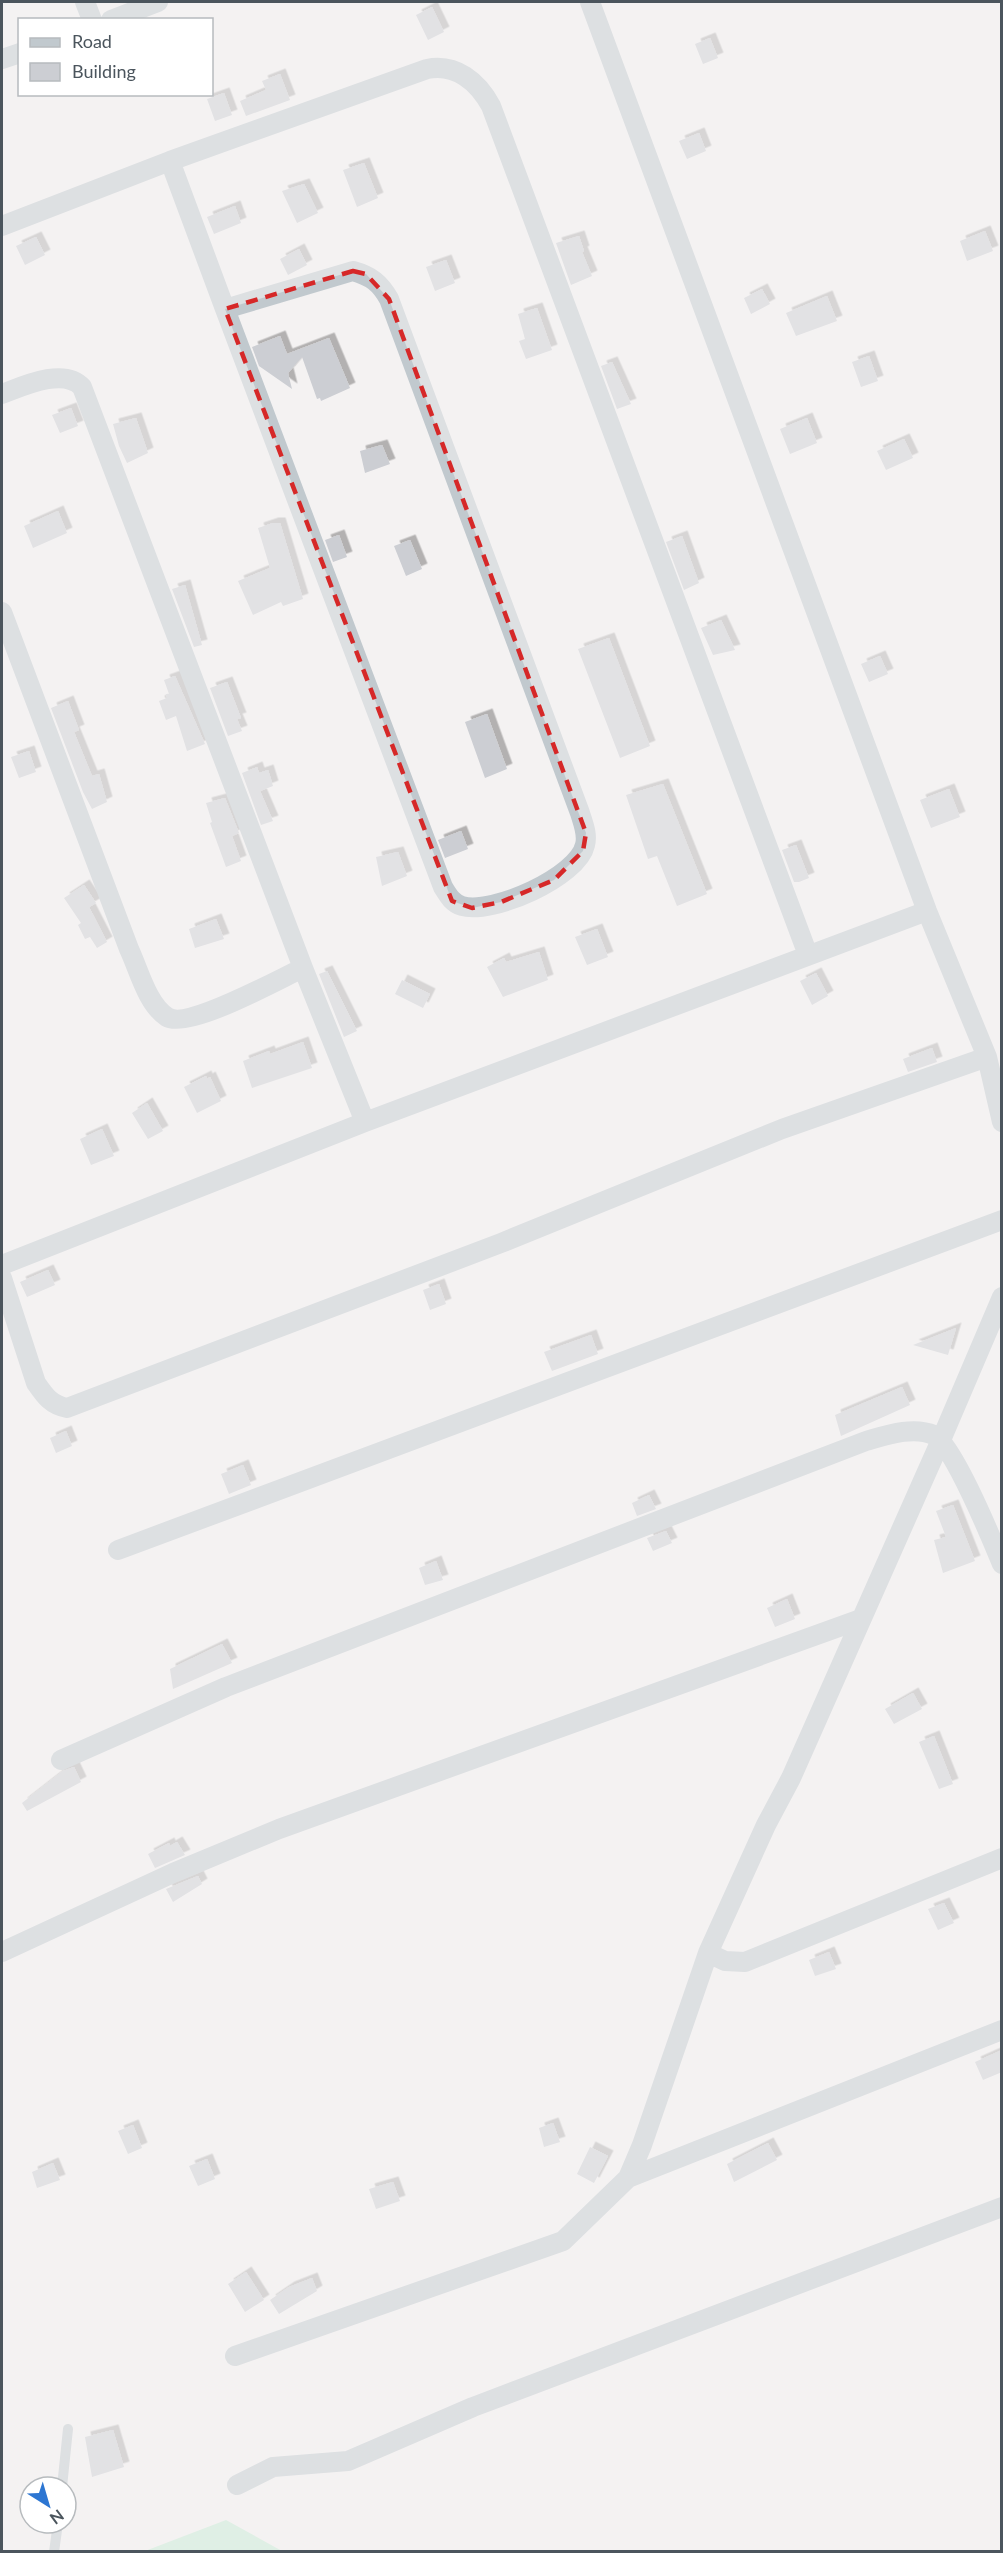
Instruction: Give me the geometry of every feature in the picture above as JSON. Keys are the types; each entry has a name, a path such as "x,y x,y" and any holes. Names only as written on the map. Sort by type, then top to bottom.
{"street":[{"path":"85,2 91,18"},
{"path":"116,18 158,2"},
{"path":"590,2 927,911 987,1057 1002,1122"},
{"path":"2,59 18,54"},
{"path":"2,225 170,161 427,69 445,67 458,71 484,94 491,106 808,955"},
{"path":"170,161 225,309 443,887 452,900 472,908 501,902 554,880 583,851 586,833 389,299 381,284 366,274 353,270 225,309"},
{"path":"2,394 55,378 70,380 82,387 303,968 365,1122"},
{"path":"2,612 129,950 153,1002 167,1017 176,1020 199,1016 303,968"},
{"path":"2,1265 365,1122 927,911"},
{"path":"2,1278 36,1383 46,1397 57,1406 67,1408 490,1247 782,1129 987,1057"},
{"path":"118,1550 1002,1220"},
{"path":"628,2178 642,2145 708,1953 766,1825 791,1778 1002,1297"},
{"path":"61,1760 226,1687 866,1441 913,1431 932,1434 941,1440 976,1504 1002,1564"},
{"path":"2,1952 173,1873 290,1825 861,1618"},
{"path":"708,1953 724,1961 745,1962 1002,1858"},
{"path":"235,2356 563,2241 628,2178 1002,2030"},
{"path":"237,2485 273,2467 348,2461 473,2407 1002,2206"}],"lane":[{"path":"63,2475 68,2429"},
{"path":"54,2552 56,2535"}],"highlighted area":[{"path":"353,271 366,274 389,299 586,833 583,851 554,880 501,902 472,908 452,901 225,309"}],"green space":[{"path":"226,2520 282,2551 145,2551"}],"building":[{"path":"432,7 444,32 428,40 416,15"},
{"path":"710,38 718,58 703,64 695,44"},
{"path":"280,74 290,100 246,116 240,101 266,90 262,81"},
{"path":"224,93 232,115 215,121 207,99"},
{"path":"699,133 706,151 687,159 679,141"},
{"path":"364,163 378,198 357,207 343,170"},
{"path":"304,184 318,213 297,223 282,191"},
{"path":"235,206 241,223 214,234 207,217"},
{"path":"985,231 993,251 967,261 960,241"},
{"path":"579,236 584,251 582,252 592,276 571,285 556,243"},
{"path":"36,237 45,255 25,265 16,246"},
{"path":"299,249 307,265 288,275 280,259"},
{"path":"446,260 455,283 435,291 426,267"},
{"path":"762,289 770,304 751,314 744,298"},
{"path":"827,296 837,321 796,336 786,313"},
{"path":"537,308 552,350 526,359 519,341 525,339 518,314"},
{"path":"280,336 287,354 329,338 350,388 321,401 320,398 317,399 302,357 288,373 292,389 259,366 252,347"},
{"path":"869,356 878,381 861,387 852,362"},
{"path":"612,362 631,404 617,409 601,366"},
{"path":"71,408 78,426 60,433 52,415"},
{"path":"136,418 148,453 127,463 113,424"},
{"path":"807,418 817,443 790,454 780,429"},
{"path":"904,439 913,458 886,470 877,451"},
{"path":"382,445 390,464 365,473 360,451"},
{"path":"58,511 67,533 33,548 24,526"},
{"path":"280,523 303,599 283,606 281,602 253,615 238,581 270,568 258,528"},
{"path":"339,535 347,557 333,562 325,540"},
{"path":"682,536 699,583 684,590 666,542"},
{"path":"410,540 422,569 406,576 394,546"},
{"path":"185,585 202,645 194,647 172,589"},
{"path":"721,620 735,650 713,655 701,628"},
{"path":"609,638 650,746 620,758 578,649"},
{"path":"880,656 888,674 869,682 861,664"},
{"path":"175,676 205,744 187,751 176,716 166,720 159,701 167,698 166,694 169,694 164,680"},
{"path":"227,682 241,718 237,719 242,731 228,736 210,688"},
{"path":"68,701 79,730 74,732 92,776 99,774 107,802 92,809 83,792 51,708"},
{"path":"487,714 507,769 485,778 465,722"},
{"path":"29,751 36,772 19,778 11,757"},
{"path":"257,767 259,773 268,770 273,786 260,791 273,821 261,825 242,773"},
{"path":"663,784 707,894 677,906 657,856 648,859 626,795"},
{"path":"949,789 960,817 931,828 920,800"},
{"path":"225,798 239,833 232,836 241,861 226,867 210,823 212,822 206,803"},
{"path":"461,831 468,849 445,858 438,840"},
{"path":"796,845 809,878 799,882 794,882 782,850"},
{"path":"398,852 407,876 382,886 376,857"},
{"path":"84,885 96,903 89,907 107,942 97,948 90,937 85,939 78,925 81,923 64,898"},
{"path":"216,919 224,939 195,948 189,929"},
{"path":"597,929 608,957 587,965 575,937"},
{"path":"539,952 548,980 503,997 487,967 504,958 506,962"},
{"path":"327,971 357,1031 344,1037 319,974"},
{"path":"816,973 828,996 812,1005 800,981"},
{"path":"402,980 430,994 423,1008 395,994"},
{"path":"303,1042 312,1068 252,1088 243,1061"},
{"path":"932,1048 937,1062 908,1072 903,1059"},
{"path":"206,1076 207,1079 210,1077 221,1101 197,1113 184,1087"},
{"path":"147,1103 163,1131 148,1139 132,1113"},
{"path":"102,1129 114,1156 91,1165 80,1139"},
{"path":"48,1270 55,1285 27,1297 20,1282"},
{"path":"439,1284 446,1304 430,1310 423,1290"},
{"path":"956,1328 948,1355 913,1345"},
{"path":"591,1335 598,1354 552,1371 544,1352"},
{"path":"902,1387 910,1405 841,1436 835,1415"},
{"path":"66,1431 72,1446 56,1453 50,1438"},
{"path":"243,1465 251,1485 229,1494 221,1474"},
{"path":"649,1495 656,1509 637,1516 632,1503"},
{"path":"953,1505 975,1561 943,1573 934,1540 946,1537 936,1511"},
{"path":"666,1531 672,1543 653,1551 647,1538"},
{"path":"436,1561 443,1580 425,1585 419,1568"},
{"path":"787,1599 795,1619 775,1627 767,1608"},
{"path":"222,1644 232,1663 173,1689 170,1669"},
{"path":"913,1693 922,1709 894,1724 885,1709"},
{"path":"934,1736 953,1784 939,1789 919,1742"},
{"path":"74,1767 81,1782 27,1811 22,1803 63,1771"},
{"path":"177,1842 185,1855 155,1868 148,1854 169,1843 170,1846"},
{"path":"198,1876 202,1884 173,1902 166,1889"},
{"path":"944,1903 954,1923 938,1930 928,1909"},
{"path":"829,1952 836,1969 815,1976 809,1960"},
{"path":"1002,2050 1002,2072 983,2080 975,2062"},
{"path":"553,2123 560,2142 544,2147 539,2128"},
{"path":"133,2125 142,2148 128,2154 118,2131"},
{"path":"768,2143 777,2160 734,2182 727,2164"},
{"path":"590,2147 608,2156 594,2183 577,2174"},
{"path":"207,2159 215,2179 198,2186 189,2166"},
{"path":"53,2163 60,2180 37,2188 32,2172"},
{"path":"393,2182 400,2201 376,2209 369,2189"},
{"path":"246,2272 264,2300 245,2312 228,2284"},
{"path":"312,2278 317,2291 279,2314 270,2300 289,2287"},
{"path":"113,2430 124,2467 92,2477 85,2437"}]}
